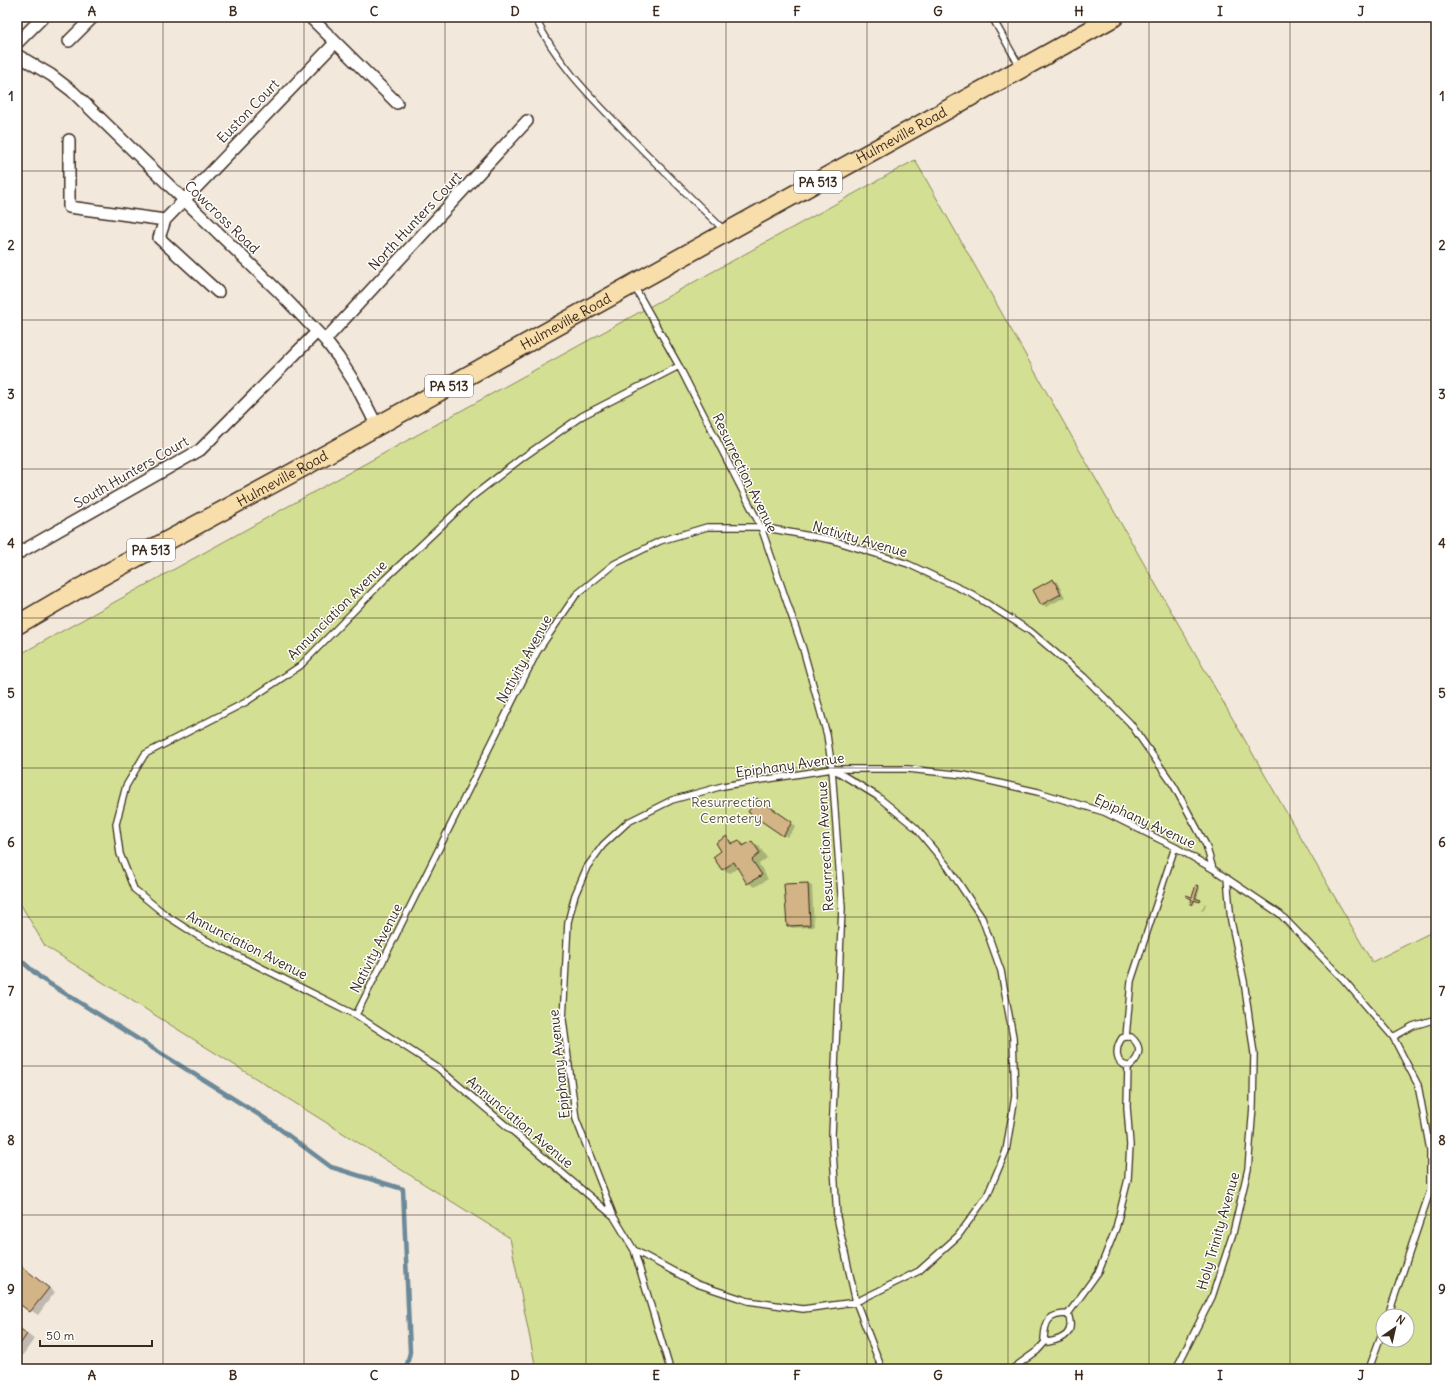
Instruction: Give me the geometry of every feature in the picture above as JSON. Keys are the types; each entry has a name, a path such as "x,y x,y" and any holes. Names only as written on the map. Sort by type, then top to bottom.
{"main road":[{"name":"Hulmeville Road","path":"17,625 80,588 378,426 1114,17"}],"street":[{"path":"17,43 44,17"},
{"path":"69,41 93,17"},
{"path":"310,17 397,104"},
{"name":"Euston Court","path":"165,220 335,43"},
{"name":"Cowcross Road","path":"17,55 51,75 72,92 277,290 321,336 338,357 356,385 378,426"},
{"name":"North Hunters Court","path":"321,336 527,121"},
{"path":"69,140 69,207 165,220 159,238 218,292"},
{"name":"South Hunters Court","path":"17,554 200,450 321,336"}],"lane":[{"path":"534,17 543,35 574,78 666,173 726,232"},
{"path":"992,17 1022,68"},
{"name":"Resurrection Avenue","path":"632,284 679,366 761,527 803,649 827,735 832,769 842,908 832,1135 837,1216 856,1302 882,1369"},
{"name":"Annunciation Avenue","path":"614,1217 438,1068 356,1015 198,936 167,916 134,889 120,854 116,824 126,786 145,754 246,702 300,666 385,580 473,496 582,416 679,366"},
{"name":"Nativity Avenue","path":"356,1015 537,652 576,595 614,564 660,541 707,527 761,527 832,540 908,564 972,594 1030,631 1084,677 1130,723 1174,786 1206,845 1213,869"},
{"path":"634,1250 697,1284 748,1301 803,1309 856,1302 919,1271 958,1236 987,1196 1006,1151 1016,1096 1013,1037 1001,971 982,918 948,867 916,828 877,796 832,769"},
{"name":"Epiphany Avenue","path":"614,1217 576,1119 563,1020 568,922 575,895 587,867 603,845 628,822 672,800 723,786 832,769 908,769 964,775 1031,790 1104,812 1175,847 1213,869 1280,914 1343,979 1393,1037 1418,1085 1430,1150 1430,1191 1391,1308"},
{"path":"1128,1066 1120,1062 1116,1049 1122,1038 1126,1036 1131,981 1175,847"},
{"name":"Holy Trinity Avenue","path":"1176,1369 1212,1297 1233,1233 1248,1169 1253,1106 1254,1054 1244,981 1231,921 1227,878"},
{"path":"1393,1037 1413,1026 1436,1019"},
{"path":"1126,1036 1135,1040 1139,1051 1134,1063 1128,1066"},
{"path":"1068,1314 1099,1271 1116,1228 1128,1179 1130,1145 1127,1107 1128,1066"},
{"path":"614,1217 634,1250 670,1369"},
{"path":"1046,1341 1044,1339 1045,1328 1050,1318 1058,1314 1068,1314"},
{"path":"1046,1341 1058,1340 1066,1336 1070,1330 1071,1321 1068,1314"},
{"path":"1012,1369 1037,1351 1046,1341"},
{"path":"1369,1369 1377,1348"}],"green space":[{"name":"Resurrection Cemetery","path":"915,160 1372,962 1436,930 1436,1369 536,1369 510,1238 45,946 17,898 17,656"}],"building":[{"path":"1053,579 1061,594 1041,605 1033,590"},
{"path":"757,798 792,822 783,836 748,812"},
{"path":"727,836 731,844 739,840 743,846 752,841 760,853 752,860 762,875 747,884 734,862 722,870 713,857 721,851 716,843"},
{"path":"808,883 810,925 787,926 784,884"},
{"path":"1196,885 1199,886 1195,898 1201,900 1200,902 1194,900 1192,905 1190,904 1192,899 1186,897 1186,895 1192,897"},
{"path":"21,1266 49,1288 30,1312 17,1302 17,1271"},
{"path":"17,1326 27,1334 17,1349"}],"waterway":[{"path":"17,957 42,979 269,1121 331,1167 403,1189 410,1352 406,1369"}]}
